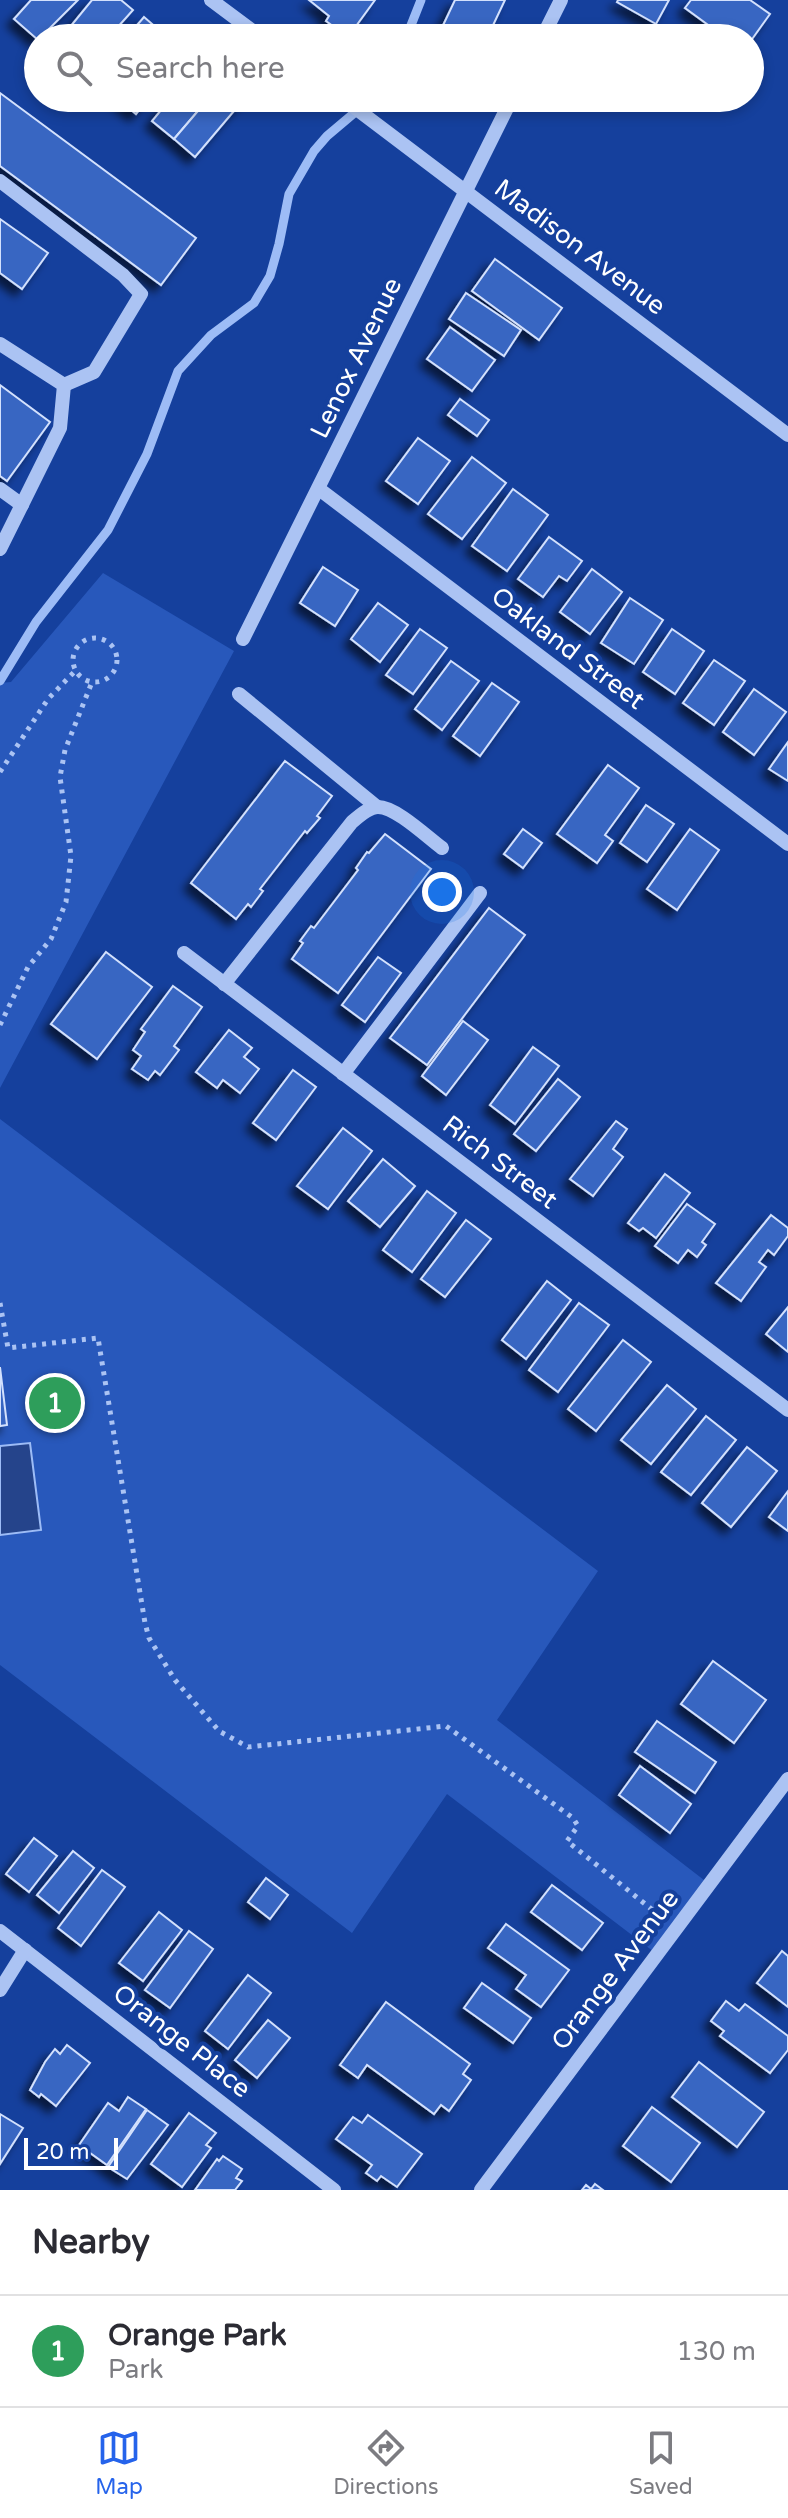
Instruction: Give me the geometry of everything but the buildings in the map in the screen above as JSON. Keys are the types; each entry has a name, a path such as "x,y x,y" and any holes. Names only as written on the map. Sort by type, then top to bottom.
{"street":[{"path":"211,0 243,24"},
{"path":"549,24 561,0"},
{"name":"Madison Avenue","path":"361,112 788,435"},
{"name":"Lenox Avenue","path":"243,639 505,112"},
{"path":"0,181 123,275 141,294 94,372 64,385"},
{"path":"0,344 64,385"},
{"path":"0,549 60,428 64,385"},
{"path":"0,489 22,505"},
{"name":"Oakland Street","path":"319,489 788,844"},
{"path":"239,694 377,807 392,811 442,848"},
{"path":"224,984 352,822 377,807"},
{"path":"343,1074 480,893"},
{"name":"Rich Street","path":"184,953 788,1410"},
{"name":"Orange Avenue","path":"481,2190 788,1779"},
{"name":"Orange Place","path":"0,1931 334,2190"},
{"path":"0,1990 25,1950"}],"path":[{"path":"96,638 108,642 115,652 116,667 106,680 92,682 78,676 73,656 84,641 96,638"},
{"path":"0,772 48,699 76,670"},
{"path":"0,1025 28,967 51,939 66,902 71,856 60,777 65,750 92,682"},
{"path":"0,1303 8,1348 98,1338 149,1638 175,1680 219,1731 248,1747 446,1726 573,1818 578,1826 567,1841 676,1929"}],"shaded area":[{"path":"103,573 234,651 0,1088 0,683 11,682"},
{"path":"0,1119 598,1571 497,1720 713,1887 662,1958 447,1794 352,1933 0,1665"},
{"path":"30,1443 41,1530 0,1535 0,1446"}],"waterway":[{"path":"412,24 421,0"},
{"path":"0,681 36,622 108,530 147,454 178,371 211,335 254,303 270,276 289,194 314,151 355,112"}],"place":[{"name":"Orange Park","path":"55,1403"}]}
